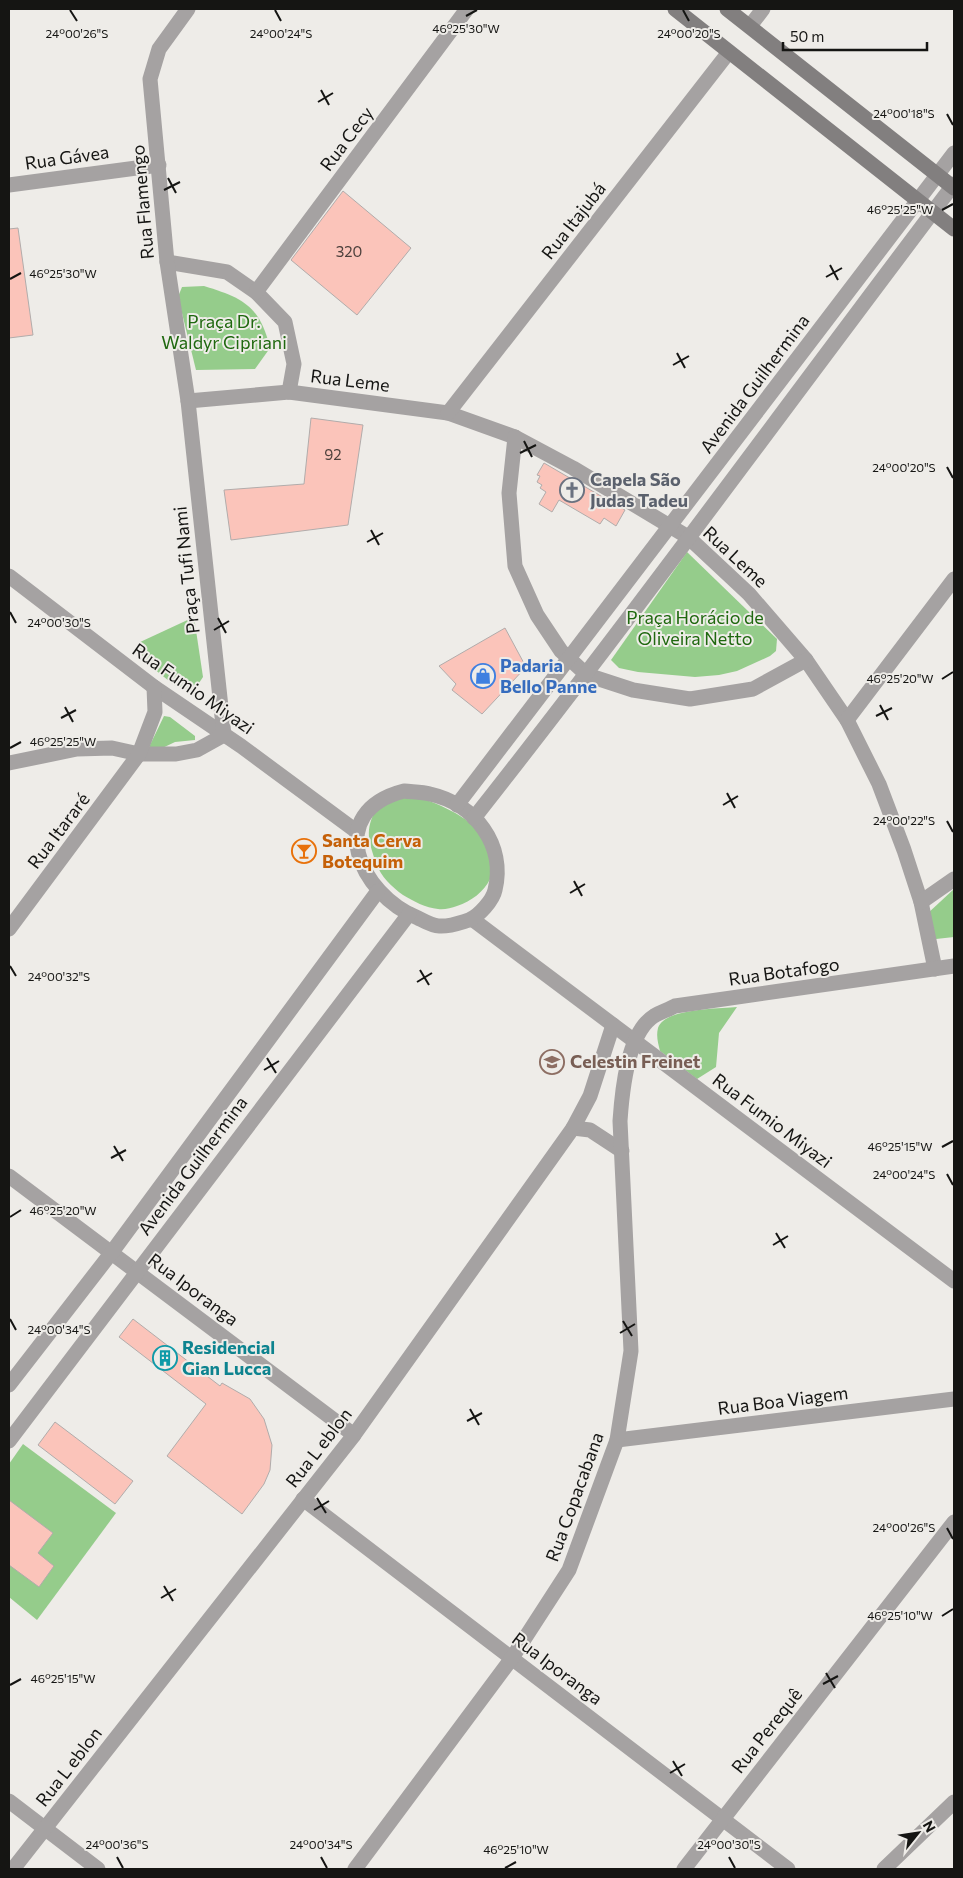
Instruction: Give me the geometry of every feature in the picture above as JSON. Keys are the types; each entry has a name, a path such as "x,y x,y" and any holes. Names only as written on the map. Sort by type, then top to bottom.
{"main road":[{"path":"674,9 954,228"},
{"path":"727,9 954,186"}],"street":[{"name":"Rua Flamengo","path":"188,9 159,48 152,66 150,79 168,262 188,401"},
{"name":"Rua Cecy","path":"256,292 467,9"},
{"path":"750,26 763,9"},
{"name":"Rua Itajubá","path":"448,414 729,52"},
{"name":"Avenida Guilhermina","path":"457,805 954,153"},
{"name":"Rua Gávea","path":"9,185 159,165"},
{"path":"474,818 587,675 688,537 954,186"},
{"path":"168,262 227,272 256,292 285,322 294,364 289,392"},
{"name":"Rua Leme","path":"188,401 289,392 448,414 515,437 573,468 688,537 749,594 806,660 847,720 879,784 921,902 935,969"},
{"name":"Praça Tufi Nami","path":"188,401 224,735"},
{"path":"515,437 509,493 515,566 536,615 561,651 587,675 633,690 690,699 753,690 806,660"},
{"name":"Rua Fumio Miyazi","path":"9,576 154,687 224,735 356,831"},
{"path":"847,720 954,579"},
{"name":"Rua Itararé","path":"9,929 139,754 155,712 154,687"},
{"path":"9,763 77,749 112,748 139,754 176,754 197,750 224,735"},
{"path":"404,791 431,794 457,805 474,818 485,829 496,849 498,875 493,898 472,919 455,925 438,926 409,914 392,904 378,891 363,870 356,831 369,808 386,796 404,791"},
{"path":"921,902 954,879"},
{"name":"Avenida Guilhermina","path":"9,1384 112,1252 378,891"},
{"name":"Avenida Guilhermina","path":"9,1441 409,914"},
{"name":"Rua Fumio Miyazi","path":"472,919 954,1281"},
{"name":"Rua Botafogo","path":"634,1041 652,1017 675,1006 954,966"},
{"name":"Rua L eblon","path":"13,1869 354,1435 573,1128 590,1096 613,1025"},
{"name":"Rua Copacabana","path":"355,1869 512,1658 569,1570 617,1440 631,1351 622,1151 622,1098 634,1041"},
{"path":"573,1128 590,1130 622,1151"},
{"name":"Rua Iporanga","path":"9,1176 137,1270 354,1435"},
{"name":"Rua Boa Viagem","path":"617,1440 954,1399"},
{"name":"Rua Iporanga","path":"303,1499 788,1869"},
{"name":"Rua Perequê","path":"684,1869 954,1522"},
{"path":"9,1801 98,1869"},
{"path":"884,1869 954,1802"}],"green space":[{"name":"Praça Dr. Waldyr Cipriani","path":"204,286 239,300 255,313 261,322 270,348 255,369 196,370 178,297 182,287"},
{"name":"Praça Horácio de Oliveira Netto","path":"687,552 777,639 776,651 770,656 737,671 719,675 695,677 638,672 619,668 611,660"},
{"path":"194,617 203,677 197,686 185,689 174,685 143,660 138,643"},
{"path":"164,716 170,717 195,736 195,740 175,742 154,752 150,751 150,745"},
{"path":"411,794 461,816 478,830 491,850 493,870 490,880 477,895 468,901 445,909 424,906 399,892 387,881 378,868 369,839 374,812 379,803"},
{"path":"954,889 954,937 936,939 927,914"},
{"path":"737,1007 719,1033 716,1067 697,1079 660,1051 657,1037 658,1028 663,1021 681,1013"},
{"path":"23,1444 116,1513 37,1620 9,1597 9,1464"}],"building":[{"path":"343,191 411,248 357,315 291,260"},
{"path":"18,228 33,335 9,338 9,229"},
{"path":"311,418 363,425 348,525 231,540 224,490 304,484"},
{"name":"Capela São Judas Tadeu","path":"544,463 625,510 616,526 604,518 600,524 559,500 552,512 539,504 546,492 540,488 542,485 537,482 540,476 537,475"},
{"name":"Padaria Bello Panne","path":"505,628 526,667 482,714 452,690 456,684 439,666"},
{"path":"133,1319 220,1386 222,1383 250,1399 264,1419 272,1445 270,1470 264,1484 242,1514 167,1456 206,1404 119,1337"},
{"path":"55,1422 133,1481 115,1504 38,1445"},
{"path":"9,1500 53,1533 38,1553 54,1566 39,1587 9,1565"}],"place":[{"name":"Capela São Judas Tadeu","path":"572,490"},
{"name":"Padaria Bello Panne","path":"483,676"},
{"name":"Santa Cerva Botequim","path":"304,851"},
{"name":"Celestin Freinet","path":"552,1062"},
{"name":"Residencial Gian Lucca","path":"165,1358"}]}
